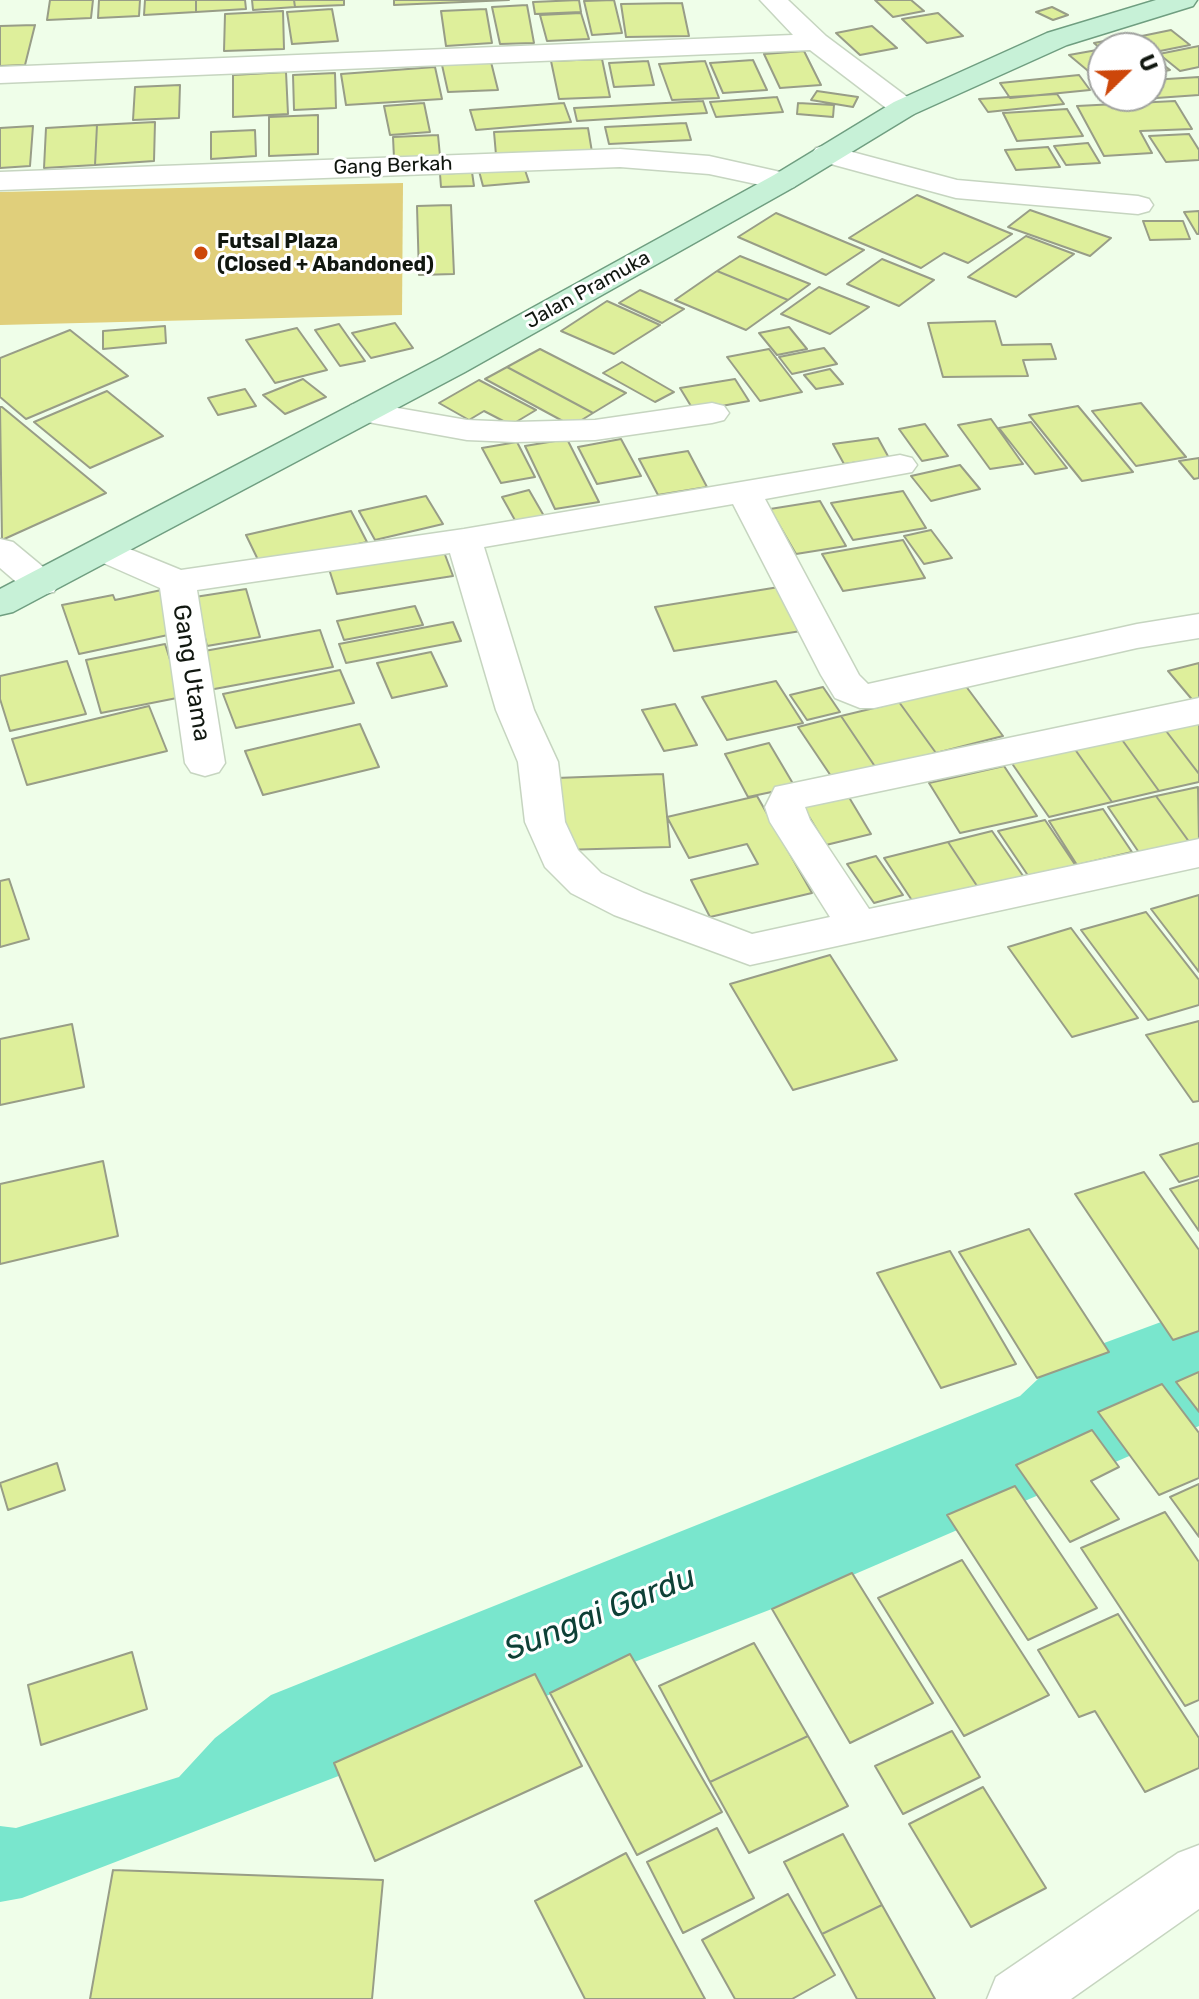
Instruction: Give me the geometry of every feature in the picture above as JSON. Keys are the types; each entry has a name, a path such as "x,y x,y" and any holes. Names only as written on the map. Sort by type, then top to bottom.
{"main road":[{"name":"Jalan Pramuka","path":"0,604 363,412 784,181 904,108 1057,39 1184,0"}],"street":[{"path":"773,0 816,42 904,108"},
{"path":"0,75 816,42"},
{"path":"826,154 956,189 1138,205"},
{"name":"Gang Berkah","path":"0,181 648,158 709,165 784,181"},
{"path":"363,412 467,430 515,432 627,427 712,413"},
{"path":"105,550 177,582 464,540 900,465"},
{"path":"743,490 840,675 849,689 860,696 874,696 1137,636 1199,626"},
{"path":"464,540 515,710 538,762 545,822 560,857 586,883 629,904 750,950 1199,853"},
{"path":"0,550 41,584"},
{"name":"Gang Utama","path":"177,582 205,763"},
{"path":"858,926 790,822 785,807 789,797 1199,711"},
{"path":"1018,1999 1199,1874"}],"shaded area":[{"name":"Futsal Plaza (Closed + Abandoned)","path":"403,183 402,315 0,325 0,192"}],"water":[{"name":"Sungai Gardu","path":"1199,1308 1199,1426 790,1602 22,1898 0,1902 0,1826 16,1828 179,1777 215,1738 271,1695 1020,1396 1058,1360"}],"building":[{"path":"50,0 93,0 91,18 47,20"},
{"path":"99,0 140,0 139,16 98,18"},
{"path":"145,0 196,0 196,12 144,15"},
{"path":"196,0 245,0 246,9 196,12"},
{"path":"252,0 294,0 295,7 253,10"},
{"path":"294,0 344,0 344,5 295,7"},
{"path":"394,0 509,0 394,5"},
{"path":"579,0 581,12 535,14 533,2"},
{"path":"614,0 622,33 592,35 584,1"},
{"path":"875,0 911,0 924,11 893,17"},
{"path":"682,3 689,36 626,37 621,4"},
{"path":"527,5 534,43 500,44 492,7"},
{"path":"1052,7 1068,15 1053,20 1036,12"},
{"path":"332,9 338,41 292,44 287,12"},
{"path":"486,9 492,43 446,46 441,11"},
{"path":"283,11 284,49 224,51 225,14"},
{"path":"581,13 589,39 547,41 540,15"},
{"path":"938,13 963,36 927,43 902,19"},
{"path":"35,25 25,65 0,66 0,26"},
{"path":"872,26 897,48 860,55 836,33"},
{"path":"1171,30 1190,45 1167,50 1167,32 1161,32"},
{"path":"1199,46 1199,67 1180,71 1167,60 1167,52"},
{"path":"804,51 821,85 780,88 764,54"},
{"path":"1087,52 1087,70 1069,55"},
{"path":"602,59 610,97 559,99 551,61"},
{"path":"753,60 767,90 723,93 710,63"},
{"path":"648,61 654,85 614,87 609,63"},
{"path":"705,61 719,98 672,100 659,64"},
{"path":"491,62 498,90 448,92 442,65"},
{"path":"435,67 442,99 346,105 341,74"},
{"path":"286,72 288,114 233,117 233,75"},
{"path":"335,73 336,108 294,110 293,75"},
{"path":"1079,75 1087,90 1010,98 1000,83"},
{"path":"1199,77 1199,95 1167,97 1167,79"},
{"path":"180,85 179,118 133,120 135,87"},
{"path":"817,91 858,97 853,107 811,100"},
{"path":"1057,94 1064,104 988,112 979,99"},
{"path":"777,97 783,112 716,117 710,102"},
{"path":"703,101 707,113 577,121 574,108"},
{"path":"1167,101 1175,101 1192,129 1140,131 1152,153 1104,156 1077,106 1087,105 1087,112 1167,112"},
{"path":"424,103 430,132 390,135 384,106"},
{"path":"564,103 571,122 476,130 470,110"},
{"path":"798,103 834,105 833,117 797,114"},
{"path":"1067,109 1083,136 1017,141 1003,113"},
{"path":"318,115 318,154 269,156 269,117"},
{"path":"155,122 154,161 95,165 97,125"},
{"path":"686,123 691,140 609,144 605,127"},
{"path":"97,125 95,165 44,168 46,128"},
{"path":"33,126 30,166 0,168 0,128"},
{"path":"588,128 592,152 496,155 494,132"},
{"path":"255,130 256,156 211,159 211,132"},
{"path":"1189,134 1199,150 1199,160 1166,162 1149,136"},
{"path":"438,135 440,156 394,158 393,137"},
{"path":"1088,143 1100,163 1066,165 1054,146"},
{"path":"1048,147 1060,167 1016,170 1005,150"},
{"path":"524,167 529,182 483,186 479,171"},
{"path":"472,172 474,186 441,187 440,174"},
{"path":"917,195 1012,234 968,263 944,253 921,268 849,238"},
{"path":"451,205 454,274 419,275 417,206"},
{"path":"1030,210 1111,238 1090,256 1008,227"},
{"path":"1199,211 1199,234 1197,234 1184,212"},
{"path":"776,213 864,250 826,275 738,237"},
{"path":"1143,221 1183,221 1190,239 1150,240"},
{"path":"1026,236 1074,254 1016,297 968,277"},
{"path":"740,256 810,284 788,300 717,271"},
{"path":"882,259 934,280 899,306 847,284"},
{"path":"717,271 788,300 746,330 675,300"},
{"path":"819,287 869,307 830,334 781,314"},
{"path":"640,290 684,309 662,323 619,303"},
{"path":"607,301 660,325 614,354 561,331"},
{"path":"995,321 1002,345 1051,344 1056,359 1023,360 1028,376 943,377 928,323"},
{"path":"395,323 413,348 371,358 352,333"},
{"path":"339,324 365,361 340,366 315,330"},
{"path":"165,326 166,343 103,349 103,331"},
{"path":"789,327 807,349 777,355 759,333"},
{"path":"297,328 327,370 275,383 246,340"},
{"path":"70,330 128,376 26,419 0,397 0,358"},
{"path":"824,348 837,364 792,374 779,357"},
{"path":"540,349 626,393 593,413 507,367"},
{"path":"769,349 802,392 760,401 727,357"},
{"path":"622,362 674,392 655,402 603,373"},
{"path":"507,367 593,413 572,426 485,379"},
{"path":"830,369 843,384 816,389 804,375"},
{"path":"303,379 326,397 285,414 263,395"},
{"path":"735,379 749,401 694,411 680,388"},
{"path":"479,380 536,410 511,425 484,411 469,420 439,403"},
{"path":"245,389 256,406 218,415 208,398"},
{"path":"107,391 163,436 90,468 34,422"},
{"path":"1141,403 1186,457 1136,466 1092,411"},
{"path":"1078,406 1133,472 1082,481 1029,415"},
{"path":"2,407 106,493 2,540"},
{"path":"991,419 1023,464 990,469 958,425"},
{"path":"1031,422 1067,468 1035,474 999,428"},
{"path":"925,424 948,456 922,461 899,429"},
{"path":"878,438 889,458 844,464 833,444"},
{"path":"567,439 599,502 555,509 525,446"},
{"path":"621,439 641,476 597,484 578,447"},
{"path":"517,442 535,477 501,483 482,448"},
{"path":"688,451 707,487 658,495 639,459"},
{"path":"1199,458 1199,478 1194,479 1179,461"},
{"path":"960,465 980,489 931,501 911,476"},
{"path":"529,490 544,516 516,522 502,497"},
{"path":"903,491 926,528 853,540 831,503"},
{"path":"426,496 443,524 375,540 359,511"},
{"path":"820,501 846,546 796,554 770,509"},
{"path":"351,511 367,542 261,566 246,535"},
{"path":"931,530 952,558 924,564 904,536"},
{"path":"903,540 925,578 843,591 822,554"},
{"path":"444,552 453,576 337,594 329,569"},
{"path":"779,587 801,631 674,651 655,607"},
{"path":"166,589 182,632 79,654 62,605 113,595 115,600"},
{"path":"246,589 260,637 207,646 195,597"},
{"path":"415,606 423,625 344,640 337,621"},
{"path":"453,622 461,641 346,663 339,644"},
{"path":"320,630 333,667 209,690 199,652"},
{"path":"165,644 182,697 101,713 86,660"},
{"path":"431,652 447,686 392,698 377,663"},
{"path":"67,661 86,714 10,731 0,699 0,676"},
{"path":"1199,663 1199,702 1195,703 1168,671"},
{"path":"340,670 354,703 236,728 223,694"},
{"path":"776,681 803,723 727,740 702,697"},
{"path":"965,685 1003,736 936,753 899,702"},
{"path":"823,687 840,712 807,720 790,695"},
{"path":"899,702 936,753 876,768 841,716"},
{"path":"675,704 697,745 664,751 642,710"},
{"path":"149,706 167,751 27,785 12,739"},
{"path":"841,716 876,768 833,779 798,727"},
{"path":"1199,720 1199,774 1163,727"},
{"path":"360,724 379,767 263,795 245,751"},
{"path":"1163,727 1199,774 1199,782 1159,791 1120,737"},
{"path":"1120,737 1159,791 1112,802 1074,748"},
{"path":"769,743 795,787 748,797 725,754"},
{"path":"1074,748 1112,802 1049,817 1011,762"},
{"path":"1004,766 1037,816 960,833 929,783"},
{"path":"663,774 670,847 560,850 556,778"},
{"path":"1198,787 1199,841 1190,843 1156,796"},
{"path":"847,794 871,834 826,845 802,805"},
{"path":"757,796 812,893 710,917 691,880 758,864 747,844 689,858 667,817"},
{"path":"1156,796 1190,843 1140,854 1108,807"},
{"path":"1103,809 1132,852 1077,865 1049,821"},
{"path":"1045,820 1078,869 1031,880 998,831"},
{"path":"992,831 1028,883 983,895 948,842"},
{"path":"948,842 983,895 919,911 884,858"},
{"path":"876,856 903,895 874,903 847,864"},
{"path":"9,879 29,939 0,947 0,881"},
{"path":"1199,895 1199,972 1151,909"},
{"path":"1146,912 1199,980 1199,1005 1148,1020 1081,930"},
{"path":"1071,928 1138,1018 1072,1037 1008,947"},
{"path":"830,955 897,1060 793,1090 730,984"},
{"path":"1199,1021 1199,1101 1193,1102 1146,1035"},
{"path":"72,1024 84,1087 0,1105 0,1039"},
{"path":"1199,1143 1199,1176 1179,1182 1160,1155"},
{"path":"103,1161 118,1236 0,1264 0,1184"},
{"path":"1144,1172 1199,1250 1199,1331 1173,1340 1075,1194"},
{"path":"1199,1180 1199,1231 1170,1189"},
{"path":"1029,1229 1109,1352 1037,1378 959,1252"},
{"path":"950,1251 1016,1364 941,1388 877,1273"},
{"path":"1199,1372 1199,1412 1176,1382"},
{"path":"1162,1384 1199,1433 1199,1478 1159,1495 1098,1412"},
{"path":"1092,1430 1119,1467 1091,1481 1119,1519 1070,1542 1016,1465"},
{"path":"57,1463 65,1490 8,1510 0,1483"},
{"path":"1199,1484 1199,1537 1170,1497"},
{"path":"1015,1486 1097,1608 1028,1640 947,1515"},
{"path":"1165,1512 1199,1562 1199,1700 1185,1706 1081,1548"},
{"path":"962,1560 1049,1695 964,1736 878,1598"},
{"path":"852,1573 933,1703 850,1743 772,1609"},
{"path":"1118,1614 1199,1738 1199,1768 1145,1792 1095,1711 1079,1717 1038,1650"},
{"path":"754,1643 808,1736 710,1782 659,1686"},
{"path":"132,1652 147,1709 41,1745 28,1685"},
{"path":"630,1654 722,1812 637,1855 550,1693"},
{"path":"535,1674 582,1766 375,1861 334,1763"},
{"path":"952,1731 980,1777 903,1814 875,1766"},
{"path":"808,1736 848,1806 749,1853 710,1782"},
{"path":"983,1787 1046,1888 971,1927 909,1824"},
{"path":"717,1828 754,1898 683,1933 647,1862"},
{"path":"843,1834 882,1905 822,1934 784,1862"},
{"path":"626,1853 705,1999 585,1999 535,1901"},
{"path":"113,1870 383,1880 372,1999 90,1999"},
{"path":"788,1894 835,1975 792,1999 735,1999 702,1940"},
{"path":"882,1905 935,1999 857,1999 822,1934"}],"place":[{"name":"Futsal Plaza (Closed + Abandoned)","path":"201,253"}]}
